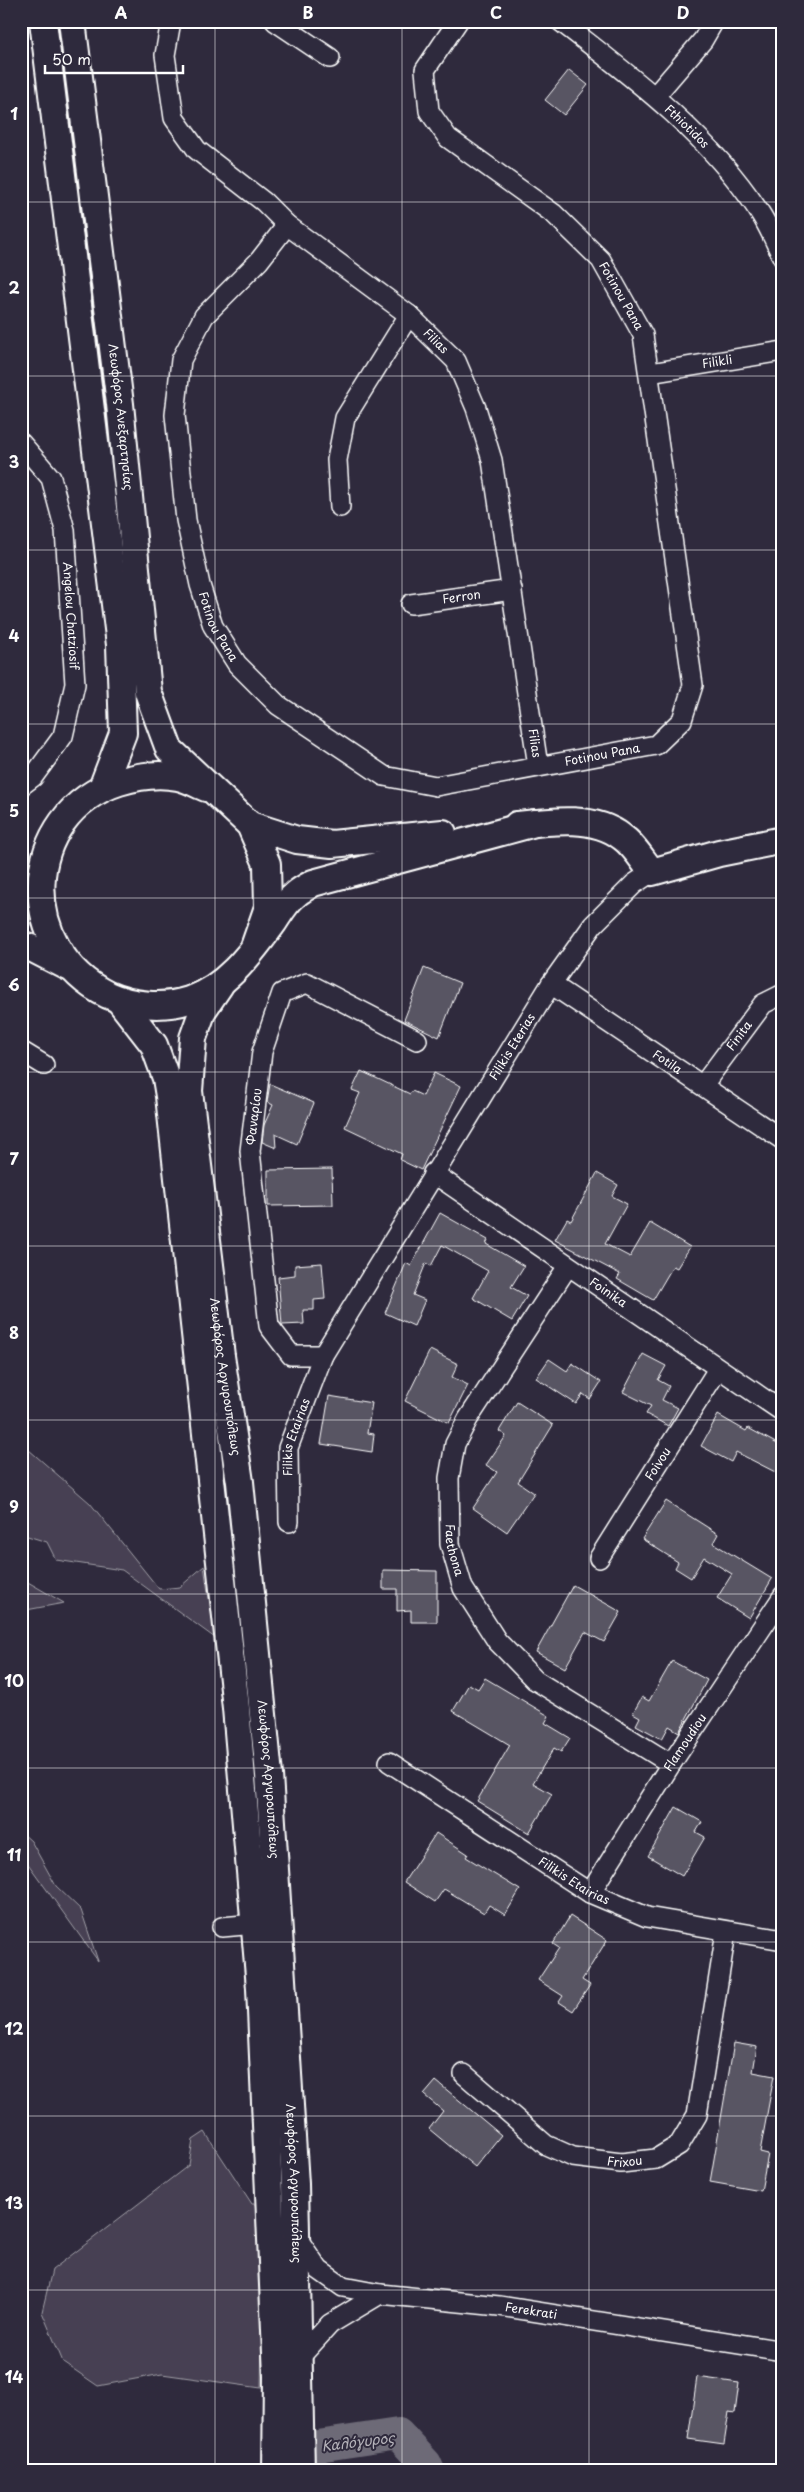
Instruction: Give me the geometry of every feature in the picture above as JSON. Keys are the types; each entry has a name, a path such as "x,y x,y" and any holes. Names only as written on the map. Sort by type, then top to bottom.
{"main road":[{"path":"43,21 120,645 124,733 102,788"},
{"name":"Λεωφόρος Ανεξαρτησίας","path":"72,21 120,404 148,692 170,749 250,825"},
{"path":"71,969 50,936 40,899 44,860 56,831 76,806 102,788 139,776 178,777 215,791"},
{"path":"250,825 297,840 332,844 535,823 584,822 605,826 624,838 652,872"},
{"path":"179,1094 193,1038 203,1010 220,985 254,947 294,896 314,883 535,823"},
{"path":"250,825 267,864 268,890 268,907 254,947"},
{"name":"Filikis Eterias","path":"652,872 719,853 783,840"},
{"path":"21,875 44,860"},
{"path":"21,945 31,948 71,969 93,987 119,1000 154,1005 189,1000 220,985"},
{"path":"119,1000 154,1045 166,1078 179,1094"},
{"name":"Λεωφόρος Αργυρουπόλεως","path":"179,1094 260,1988 277,2376 276,2471"},
{"name":"Λεωφόρος Αργυρουπόλεως","path":"179,1094 240,1482 269,1775 287,2034 297,2238 301,2471"}],"street":[{"name":"Filias","path":"171,21 165,54 174,118 197,150 264,202 287,225 409,315 456,361 476,408 492,460 538,766"},
{"path":"275,21 330,58"},
{"name":"Fotinou Pana","path":"287,225 259,261 204,316 181,360 176,415 186,520 200,585 213,626 237,664 278,705 384,776 436,786 656,745 682,720 693,685 650,373 643,335 601,260 554,214 448,138 429,111 425,70 458,21"},
{"name":"Fthiotidos","path":"560,21 655,96 723,164 759,211 783,258"},
{"path":"655,96 703,40 714,21"},
{"path":"340,507 337,460 346,418 409,315"},
{"name":"Filikli","path":"650,373 783,351"},
{"name":"Angelou Chatziosif","path":"21,443 51,478 65,530 75,684 63,736 33,777 21,786"},
{"name":"Ferron","path":"411,604 512,590"},
{"name":"Filikis Eterias","path":"323,1355 551,984 593,925 634,884 652,872"},
{"name":"Φαναρίου","path":"323,1355 291,1354 269,1326 250,1151 262,1052 282,993 307,983 417,1040"},
{"name":"Fotila","path":"551,984 783,1140"},
{"name":"Finita","path":"703,1085 762,1004 783,994"},
{"path":"21,1051 44,1066"},
{"name":"Foinika","path":"433,1174 783,1412"},
{"name":"Faethona","path":"568,1266 468,1418 455,1444 449,1478 450,1544 463,1588 497,1641 535,1680 671,1764"},
{"name":"Filikis Etairias","path":"289,1522 288,1448 323,1355"},
{"name":"Foivou","path":"598,1558 718,1369"},
{"name":"Flamoudiou","path":"590,1892 671,1764 783,1596"},
{"name":"Filikis Etairias","path":"389,1762 590,1892 647,1917 726,1932 783,1940"},
{"path":"222,1927 255,1924"},
{"name":"Frixou","path":"464,2074 546,2145 572,2156 621,2163 656,2160 679,2145 696,2115 726,1932"},
{"name":"Ferekrati","path":"297,2238 319,2270 344,2287 380,2294 499,2306 783,2351"},
{"path":"300,2357 330,2324 380,2294"}],"shaded area":[{"path":"21,1443 90,1503 159,1589 180,1587 204,1566 215,1638 122,1570 56,1560 47,1542 21,1534"},
{"path":"21,1578 64,1603 21,1611"},
{"path":"21,1832 31,1841 56,1886 81,1910 98,1961 21,1854"},
{"path":"205,2132 252,2204 258,2204 263,2288 261,2388 162,2374 98,2386 63,2362 42,2312 52,2270 189,2165 193,2140"}],"building":[{"path":"569,70 588,85 564,115 545,100"},
{"path":"424,968 460,983 439,1037 404,1020"},
{"path":"361,1071 410,1094 412,1091 423,1096 434,1073 461,1086 421,1170 400,1160 402,1154 345,1127 360,1093 352,1090"},
{"path":"270,1084 314,1103 297,1144 275,1134 276,1148 262,1142 264,1125 273,1105 267,1102"},
{"path":"332,1169 333,1205 268,1206 268,1170"},
{"path":"597,1173 618,1185 612,1196 627,1204 605,1244 630,1257 650,1223 690,1247 677,1268 673,1266 653,1300 617,1279 620,1274 555,1240 567,1219 571,1221"},
{"path":"440,1213 488,1240 486,1244 524,1266 511,1287 527,1296 512,1321 473,1298 488,1271 442,1245 431,1266 426,1263 413,1295 425,1300 414,1326 385,1313 406,1263 411,1266"},
{"path":"322,1263 325,1299 314,1300 314,1310 303,1310 304,1324 282,1325 278,1277 295,1275 295,1265"},
{"path":"430,1350 458,1364 452,1377 468,1385 449,1423 405,1401"},
{"path":"643,1354 666,1366 658,1380 669,1386 662,1400 678,1408 668,1426 646,1414 651,1406 623,1392"},
{"path":"549,1359 567,1371 572,1363 601,1382 590,1399 583,1394 576,1404 536,1378"},
{"path":"329,1396 372,1403 367,1433 374,1434 372,1452 321,1444"},
{"path":"517,1402 553,1425 518,1482 534,1493 507,1532 473,1508 497,1472 486,1465 506,1436 499,1431"},
{"path":"718,1415 746,1431 748,1428 783,1447 783,1476 736,1452 731,1462 701,1446"},
{"path":"666,1501 718,1534 713,1543 772,1579 749,1618 717,1598 732,1574 704,1557 691,1578 675,1568 678,1562 642,1539"},
{"path":"383,1570 437,1571 437,1622 411,1622 411,1610 397,1611 397,1589 383,1589"},
{"path":"573,1585 621,1612 604,1642 585,1632 565,1668 536,1652"},
{"path":"672,1661 707,1680 679,1732 669,1726 662,1739 636,1725 640,1717 633,1713 642,1697 649,1701"},
{"path":"485,1678 549,1716 545,1723 570,1738 561,1752 554,1748 533,1783 552,1794 529,1833 477,1801 510,1745 453,1711 469,1684 478,1689"},
{"path":"676,1807 702,1822 696,1832 705,1837 682,1876 648,1856"},
{"path":"436,1833 468,1854 466,1857 520,1890 505,1915 489,1905 484,1913 444,1889 435,1902 404,1882"},
{"path":"570,1916 607,1940 582,1980 590,1985 573,2011 559,2002 563,1996 538,1980 559,1948 553,1944"},
{"path":"734,2043 757,2047 753,2072 774,2076 760,2152 768,2154 761,2191 710,2182"},
{"path":"436,2081 501,2135 475,2167 429,2129 443,2111 424,2095"},
{"path":"697,2377 739,2383 735,2413 729,2412 724,2444 688,2439"}],"waterway":[{"name":"Καλόγυρος","path":"279,2471 318,2446 398,2434 426,2464 429,2471"}]}
